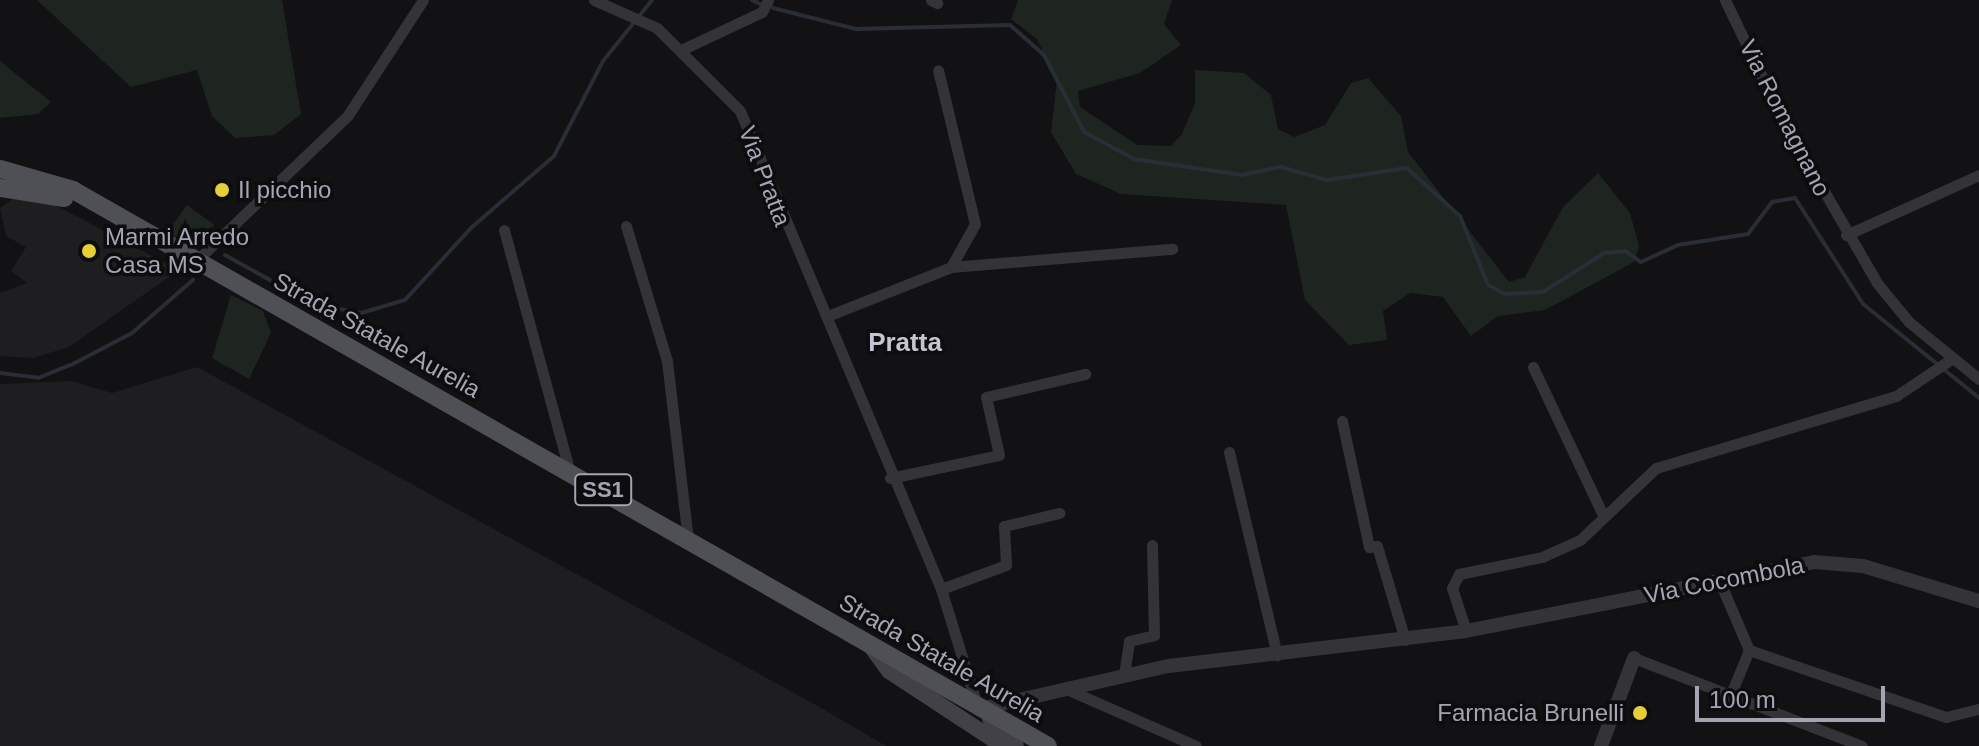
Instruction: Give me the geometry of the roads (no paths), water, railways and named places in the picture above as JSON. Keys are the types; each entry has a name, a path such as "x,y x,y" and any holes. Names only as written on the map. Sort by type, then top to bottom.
{"main road":[{"path":"0,169 49,180 119,218"},
{"path":"0,188 57,194 119,218"},
{"name":"Strada Statale Aurelia","path":"119,218 569,470 1048,746"},
{"path":"870,645 889,671 1003,746"},
{"path":"979,709 1016,746"}],"street":[{"path":"196,261 348,115 423,0"},
{"name":"Via Pratta","path":"594,0 628,20 653,26 683,49 740,111 784,229 830,315 890,478 941,589 979,709"},
{"path":"683,49 762,12 768,0"},
{"name":"Via Romagnano","path":"1725,0 1846,235 1909,322 1947,362 1979,379"},
{"path":"938,70 975,215 951,267"},
{"path":"1846,235 1979,175"},
{"path":"626,226 667,361 688,539"},
{"path":"504,230 569,470"},
{"path":"830,315 951,267 1172,249"},
{"path":"1466,631 1452,578 1542,557 1580,540 1656,468 1896,396 1947,362"},
{"path":"1533,367 1603,515"},
{"path":"890,478 999,455 986,397 1085,374"},
{"path":"1342,421 1369,547 1377,546 1405,640"},
{"path":"1229,452 1277,655"},
{"path":"941,589 1006,565 1004,526 1059,513"},
{"path":"1124,674 1129,641 1154,635 1152,545"},
{"name":"Via Cocombola","path":"979,709 1124,674 1466,631 1719,580 1843,563 1979,601"},
{"path":"1719,580 1749,650 1730,696"},
{"path":"1749,650 1946,717 1979,709"},
{"path":"1601,746 1634,658 1862,746"},
{"path":"1064,688 1196,746"}],"waterway":[{"path":"225,255 313,304 361,313 405,300 471,228 554,156 603,61 652,0"},
{"path":"752,0 760,4"},
{"path":"773,8 856,29 1010,25 1044,55 1084,132 1134,159 1242,175 1281,167 1327,180 1407,168 1460,216 1488,285 1505,294 1543,292 1604,253 1625,251 1641,262 1678,245 1748,234 1772,202 1795,198 1863,304 1979,398"},
{"path":"0,373 38,378 71,365 132,333 193,280"}],"place":[{"name":"Il picchio","path":"222,190"},
{"name":"Marmi Arredo Casa MS","path":"89,251"},
{"name":"Farmacia Brunelli","path":"1640,713"}],"district":[{"name":"Pratta","path":"905,343"}]}
